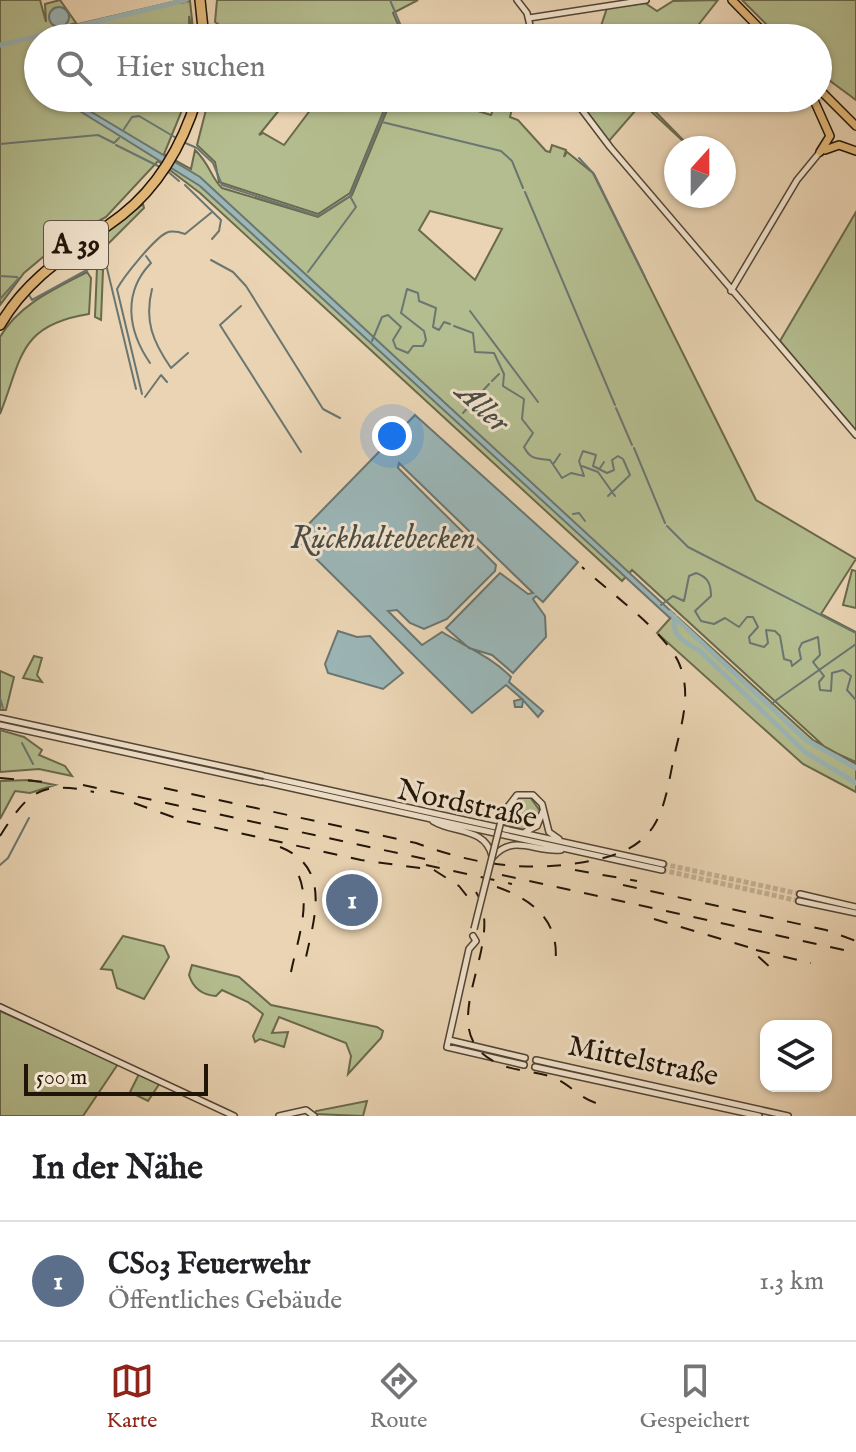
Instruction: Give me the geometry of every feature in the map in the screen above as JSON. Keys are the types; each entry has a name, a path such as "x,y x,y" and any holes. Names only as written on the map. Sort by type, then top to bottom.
{"highway":[{"path":"199,4 201,24"},
{"name":"A 39","path":"0,325 34,279 124,213 160,172 191,112"},
{"name":"A 39","path":"0,318 31,277 51,259 121,211 160,172"}],"main road":[{"path":"732,0 755,24"},
{"path":"832,102 856,126"},
{"path":"819,112 830,136 820,152"},
{"path":"820,152 835,145 856,151"}],"street":[{"path":"517,0 530,24"},
{"path":"529,18 646,0"},
{"path":"584,112 731,291 856,435"},
{"path":"731,291 797,180 820,152"},
{"name":"Nordstraße","path":"0,718 265,779 429,819 661,867 573,844 265,779 0,725"},
{"path":"493,858 503,813 513,797 525,793 537,798 549,832 573,844"},
{"path":"521,833 535,828 543,810"},
{"path":"429,819 484,840 493,858"},
{"path":"493,858 503,847 512,844 566,849"},
{"name":"Mittelstraße","path":"493,858 473,932 468,940 471,944 448,1044 524,1061"},
{"path":"800,897 854,910"},
{"path":"0,1007 234,1116"},
{"name":"Mittelstraße","path":"759,1116 535,1064 788,1116"},
{"path":"279,1116 306,1110 314,1116"}],"green space":[{"path":"0,0 40,0 46,22 45,4 60,0 76,23 24,24 24,112 181,112 164,154 191,169 195,150 222,188 318,217 352,195 386,112 481,112 491,115 492,112 511,112 510,117 518,120 546,151 550,152 552,145 566,150 564,157 567,152 593,173 756,500 856,559 821,614 856,632 856,762 827,749 632,570 622,581 200,193 158,161 106,217 62,241 24,273 0,305","holes":["430,211 502,229 475,280 419,230"]},
{"path":"181,0 181,3 190,1 192,24 189,16 189,24 79,24"},
{"path":"217,0 418,0 393,13 398,24 215,22"},
{"path":"718,0 699,24 602,24 607,8 645,3 657,11 673,1"},
{"path":"742,0 856,0 856,100 832,82 832,24 766,24"},
{"path":"205,112 278,112 259,135 263,133 284,145 309,112 383,112 350,193 318,214 219,182 215,162 197,145"},
{"path":"587,112 634,112 609,141"},
{"path":"652,112 656,112 679,136"},
{"path":"143,204 144,208 93,259 97,238"},
{"path":"856,212 856,431 780,341"},
{"path":"97,267 103,270 101,320 95,317"},
{"path":"87,272 91,278 89,314 66,319 35,336 19,361 0,414 0,337 27,306"},
{"path":"852,570 856,571 856,608 843,605"},
{"path":"674,614 813,740 856,764 856,792 803,764 657,633"},
{"path":"34,656 42,658 37,675 42,682 23,678"},
{"path":"0,671 14,677 6,710 0,710"},
{"path":"0,730 24,737 42,750 39,755 65,766 72,776 39,769 0,772"},
{"path":"30,780 55,785 30,793 15,791 0,819 0,781"},
{"path":"530,797 540,811 535,825 525,830 503,825 507,809 515,799"},
{"path":"123,936 164,946 169,957 144,999 117,988 112,970 101,969"},
{"path":"192,965 239,977 271,1005 377,1027 383,1031 381,1038 348,1074 351,1056 346,1043 279,1017 272,1033 288,1032 284,1047 260,1039 255,1042 253,1036 263,1014 248,1002 222,990 216,996 199,990 189,975"},
{"path":"0,1011 118,1064 83,1116 0,1116"},
{"path":"139,1074 160,1083 148,1101 130,1092"},
{"path":"367,1101 363,1116 315,1114 316,1111"}],"water":[{"path":"55,8 63,8 68,13 66,24 52,24 50,21 50,13"},
{"path":"81,112 91,112 200,177 674,614 670,618 200,186"},
{"name":"Rückhaltebecken","path":"415,415 578,562 543,602 536,596 533,599 545,616 546,637 513,673 492,655 471,649 511,677 509,682 543,711 538,717 523,700 522,707 515,707 514,701 522,699 506,685 472,713 295,538","holes":["399,463 533,593 528,594 500,573 446,628 467,646 442,632 422,645 388,611 397,610 410,623 424,629 447,619 495,571 496,565 398,468"]},
{"path":"338,631 357,637 370,636 403,673 383,689 328,673 325,664"}],"waterway":[{"path":"87,24 186,0"},
{"path":"390,0 400,24"},
{"path":"0,45 24,39"},
{"path":"183,142 197,148 213,163 222,185 318,216 350,196 384,112"},
{"path":"124,129 132,117 139,116 178,139"},
{"path":"382,122 501,151 512,161 523,188"},
{"path":"0,144 98,135 114,143 119,138"},
{"path":"116,145 160,167"},
{"path":"579,158 594,174 645,277"},
{"path":"166,170 179,181"},
{"path":"185,185 221,220 219,231 212,239"},
{"path":"525,192 615,405"},
{"path":"308,272 356,207 350,196"},
{"path":"142,394 117,289 140,258 161,237 171,232 185,234 212,212"},
{"path":"146,256 151,263 136,287 131,312 137,338 150,363"},
{"path":"29,295 32,300 105,260 136,389"},
{"path":"211,260 233,272 246,286 323,409 340,418"},
{"path":"0,276 17,277"},
{"path":"0,299 19,278"},
{"path":"152,289 150,321 159,349 171,368 188,353"},
{"path":"372,341 382,317 388,315 401,327 393,340 396,348 408,353 413,346 423,346 426,340 424,331 401,313 407,289 418,293 419,301 436,308 433,327 439,330 444,322 450,324"},
{"path":"241,306 220,325 301,452"},
{"path":"470,311 538,402"},
{"path":"454,326 473,333 475,352 494,353 504,374 503,386 524,399 522,419 533,433 524,447 529,455 550,460 562,478 571,473 584,476 579,461 583,451 596,455 593,466 607,473 614,470 612,460 618,456 623,459 630,475 608,496"},
{"path":"492,381 499,374"},
{"path":"145,397 161,375 167,382"},
{"path":"463,413 489,384"},
{"path":"616,408 632,445"},
{"path":"634,448 665,523"},
{"path":"554,463 560,454"},
{"path":"600,468 604,462"},
{"path":"582,466 598,472 615,496"},
{"path":"573,514 579,513 585,521"},
{"path":"667,526 688,547 856,633"},
{"path":"661,605 673,596 684,601 689,576 696,573 708,582 711,596 695,611 701,621 714,624 725,618 739,627 747,617 753,617 758,627 749,637 750,643 764,647 768,643 766,630 775,631 780,636 784,659 791,661 792,666 801,659 799,649 802,643 818,637 820,655 813,662 824,676 819,682 820,690 831,691 832,673 843,670 851,676 847,690 856,700"},
{"name":"Aller","path":"670,613 806,740 856,768"},
{"path":"675,617 675,629 680,638 700,651 805,752 856,783"},
{"path":"775,701 856,644"},
{"path":"0,698 3,708"},
{"name":"Aller","path":"769,706 774,702"},
{"path":"22,743 33,764"},
{"path":"0,865 8,858 29,818"}],"tunnel":[{"path":"663,864 800,894"},
{"path":"662,870 799,901"}],"railway":[{"path":"164,788 502,865 567,865 625,850 647,835 661,811 682,721 685,685 678,661 660,636 582,567"},
{"path":"0,778 55,783"},
{"path":"83,785 439,862"},
{"path":"0,836 19,809 37,793 60,788 94,792"},
{"path":"134,803 181,820 361,860 434,870 459,886 475,906"},
{"path":"280,847 296,856 307,867 313,880 315,909 306,957"},
{"path":"426,865 512,884"},
{"path":"291,972 304,905 300,879 294,866"},
{"path":"575,870 637,881"},
{"path":"502,875 848,951"},
{"path":"623,885 826,930 856,941"},
{"path":"497,887 523,899 542,915 554,936 555,965"},
{"path":"476,892 484,913 484,936 469,1007 469,1028 477,1047 495,1062 554,1078 596,1103"},
{"path":"654,919 748,947 772,969"},
{"path":"756,950 811,963"}],"place":[{"name":"CS03 Feuerwehr","path":"352,900"}]}
